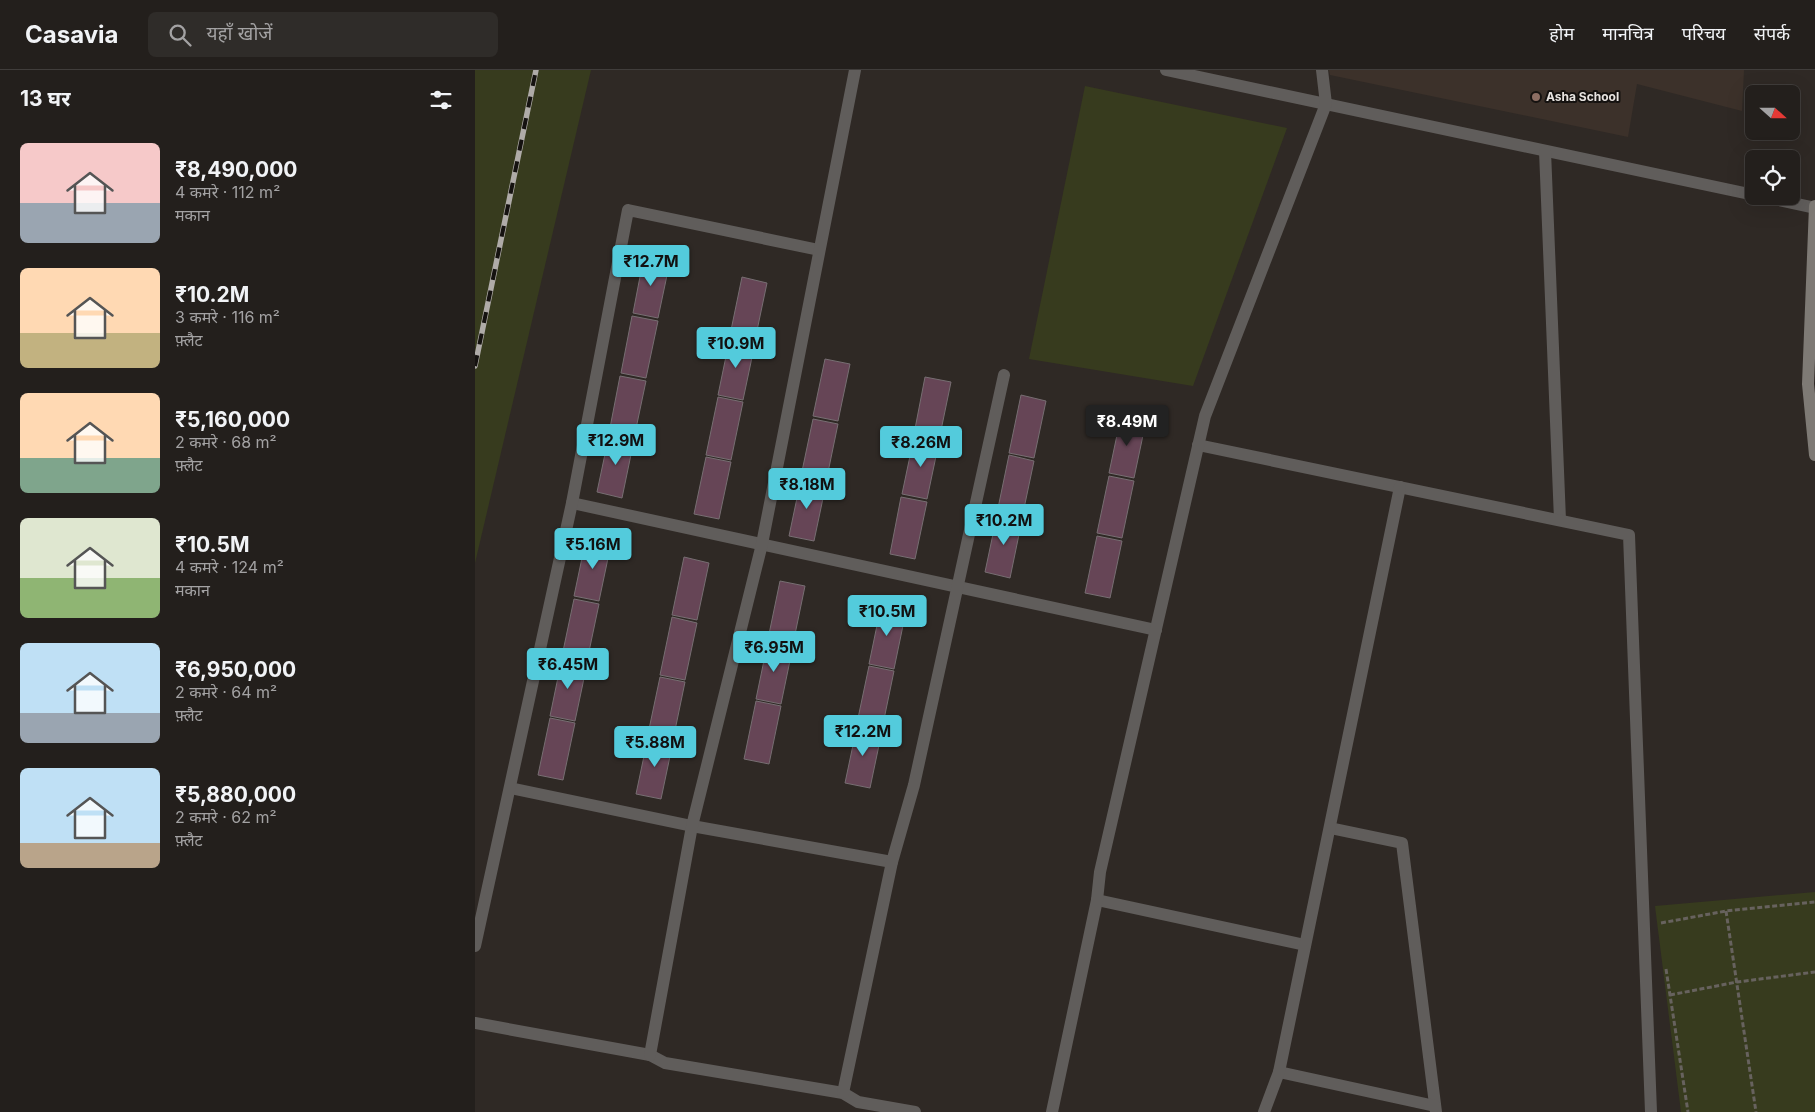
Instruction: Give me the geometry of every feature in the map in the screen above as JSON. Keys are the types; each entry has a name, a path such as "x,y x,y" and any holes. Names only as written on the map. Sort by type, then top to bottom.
{"street":[{"path":"650,1055 692,826 762,544 855,70"},
{"path":"1166,70 1745,193"},
{"path":"1052,1112 1097,900 1100,872 1205,416 1326,104 1322,70"},
{"path":"1545,151 1560,520"},
{"path":"1800,204 1815,207 1808,384 1815,455"},
{"path":"475,946 572,503 628,210 819,250"},
{"path":"843,1093 892,862 914,785 1004,375"},
{"path":"1198,445 1629,534 1651,1112"},
{"path":"1264,1112 1279,1072 1400,487"},
{"path":"572,503 1156,630"},
{"path":"510,788 692,826 892,862"},
{"path":"1279,1072 1436,1109 1403,843 1330,828"},
{"path":"1097,900 1305,945"},
{"path":"475,1023 650,1055 665,1063 843,1093 858,1102 915,1112"}],"path":[{"path":"1661,932 1659,923 1726,911 1815,902"},
{"path":"1726,911 1756,1112"},
{"path":"1666,968 1688,1112"},
{"path":"1670,995 1737,982 1815,972"}],"shaded area":[{"name":"Asha School","path":"1329,70 1744,70 1742,111 1637,84 1628,137 1330,75"}],"green space":[{"path":"475,70 591,70 475,563"},
{"path":"1085,86 1287,128 1193,386 1029,359"},
{"path":"1815,892 1815,1112 1681,1112 1655,906"}],"building":[{"path":"644,256 670,261 658,318 633,313"},
{"path":"742,277 767,283 755,340 730,335"},
{"path":"632,316 658,321 646,378 621,373"},
{"path":"730,337 755,343 743,400 718,395"},
{"path":"825,359 850,364 838,421 813,416"},
{"path":"620,376 646,381 634,438 609,433"},
{"path":"925,377 951,382 939,440 914,434"},
{"path":"1021,395 1046,401 1034,458 1009,453"},
{"path":"718,397 743,402 731,460 706,455"},
{"path":"1121,416 1146,421 1134,478 1109,473"},
{"path":"813,419 838,424 826,482 801,476"},
{"path":"609,435 634,440 622,498 597,492"},
{"path":"914,437 939,442 927,499 902,494"},
{"path":"1009,455 1034,461 1022,518 997,513"},
{"path":"706,457 731,462 719,519 694,514"},
{"path":"1109,476 1134,481 1122,538 1097,533"},
{"path":"801,479 826,484 814,541 789,536"},
{"path":"901,497 927,502 915,559 890,554"},
{"path":"997,515 1022,520 1010,578 985,572"},
{"path":"1097,536 1122,541 1110,598 1085,593"},
{"path":"586,539 611,544 599,601 574,596"},
{"path":"684,557 709,563 697,620 672,615"},
{"path":"780,581 805,586 793,644 768,639"},
{"path":"574,599 599,604 587,661 562,656"},
{"path":"881,606 906,611 894,669 869,664"},
{"path":"672,617 697,623 685,680 660,675"},
{"path":"768,641 793,646 781,704 756,699"},
{"path":"562,658 587,664 575,721 550,716"},
{"path":"869,666 894,671 882,729 857,723"},
{"path":"660,677 685,682 673,740 648,734"},
{"path":"756,701 781,706 769,764 744,759"},
{"path":"550,718 575,723 563,780 538,775"},
{"path":"857,726 882,731 870,788 845,783"},
{"path":"648,737 673,742 661,799 636,794"}],"railway":[{"path":"475,366 536,70"}],"place":[{"name":"Asha School","path":"1536,97"}]}
